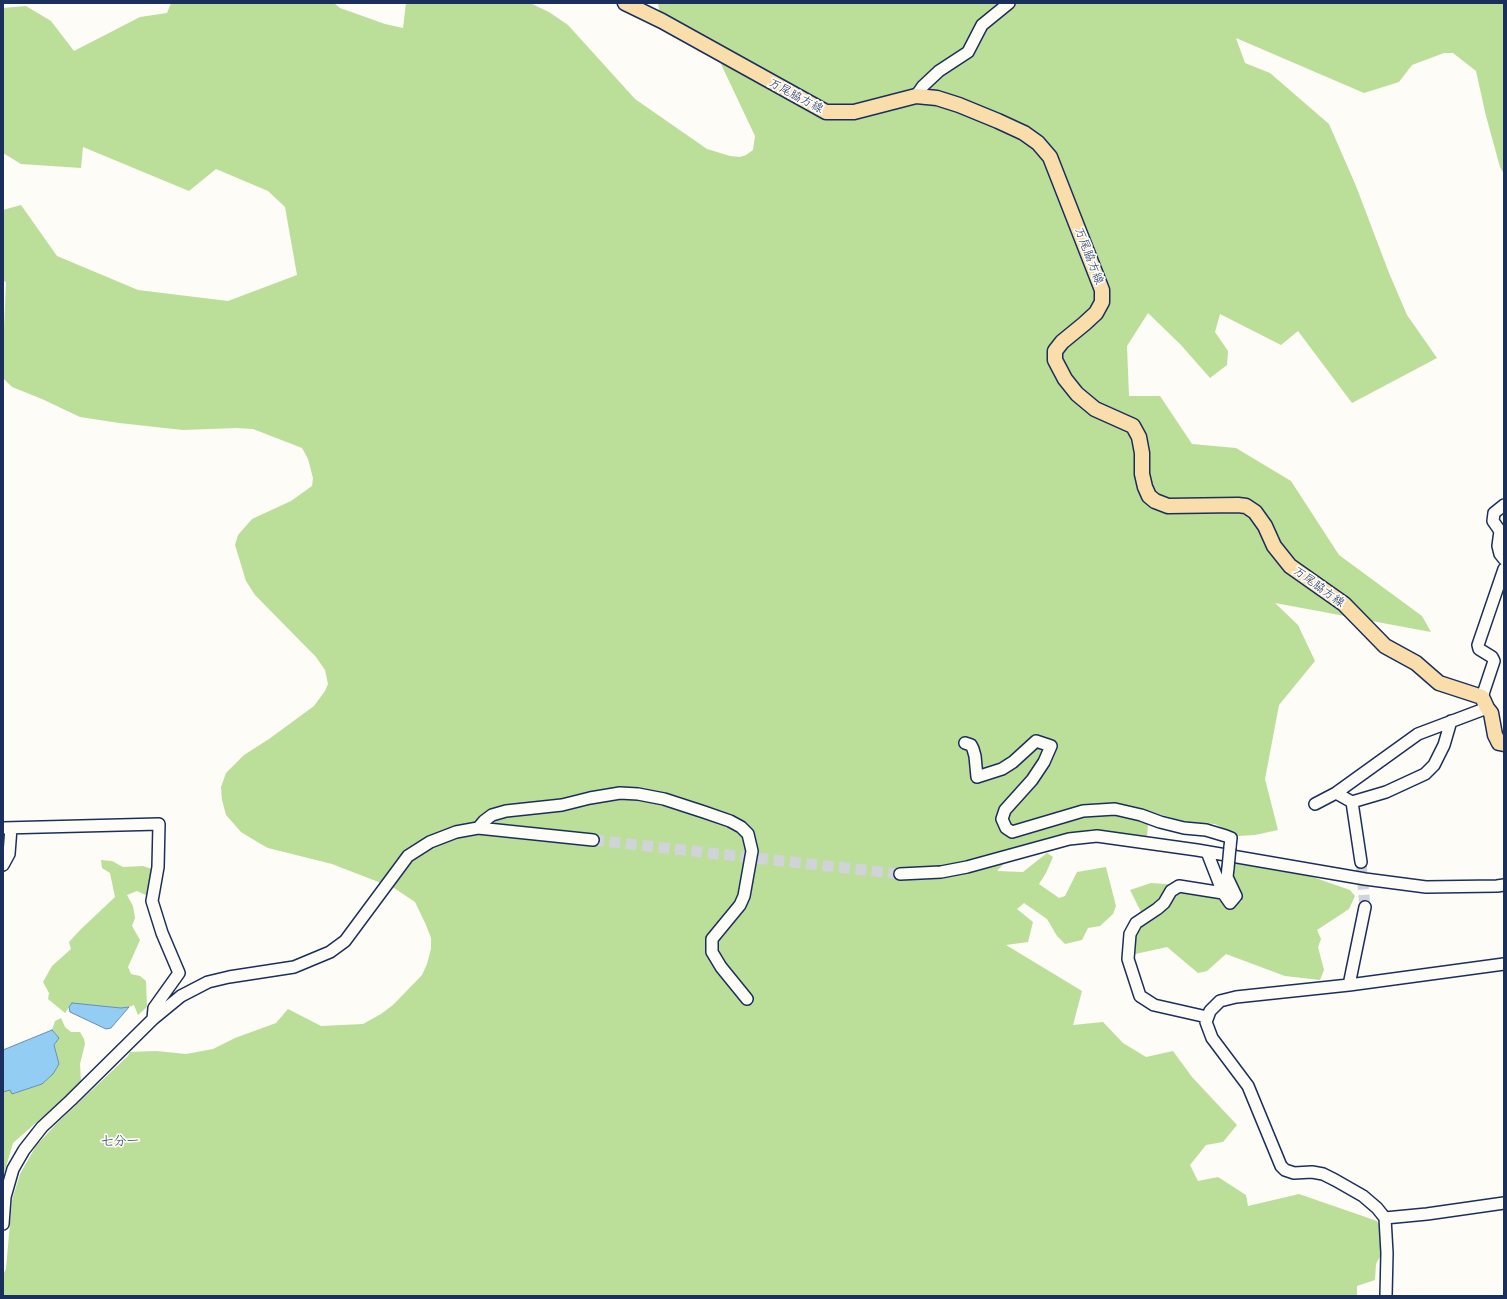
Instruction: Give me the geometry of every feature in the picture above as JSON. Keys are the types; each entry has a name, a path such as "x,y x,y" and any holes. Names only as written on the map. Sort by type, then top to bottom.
{"main road":[{"name":"万尾脇方線","path":"625,3 662,21 826,112 854,112 916,96 937,98 959,105 998,121 1024,133 1038,142 1050,156 1102,290 1102,302 1096,313 1062,342 1055,351 1055,360 1065,379 1078,394 1095,408 1133,426 1139,437 1142,453 1142,474 1149,496 1155,501 1168,506 1246,506 1255,512 1265,526 1274,546 1290,566 1344,604 1385,646 1416,663 1439,683 1484,703"},
{"path":"1484,703 1491,713 1495,735 1500,742 1504,744"}],"street":[{"path":"916,96 923,86 939,71 968,52 982,25 1009,3"},
{"path":"1504,505 1494,513 1493,521 1500,530 1498,546 1500,554 1504,559"},
{"path":"1316,804 1336,793 1418,734 1451,721 1484,703 1494,661 1492,657 1479,649 1478,645 1504,569"},
{"path":"1336,793 1352,802 1386,792 1426,774 1434,765 1444,745 1451,721"},
{"path":"965,743 971,745 973,749 977,777 1002,769 1013,762 1036,741 1051,746 1044,762 1032,780 1006,810 1002,819 1006,828 1012,832 1083,811 1115,809 1184,828 1206,830 1219,834 1231,838 1227,877 1236,896 1230,903 1223,893 1207,852"},
{"path":"478,828 492,815 506,811 562,805 620,793 638,794 664,799 730,821 741,827 748,834 752,851 744,896 740,905 712,940 712,952 721,967 747,999"},
{"path":"1352,802 1361,862"},
{"path":"3,865 9,854 7,828 159,824 158,867 152,901 162,933 179,973 154,1008 153,1019"},
{"path":"3,1224 6,1197 14,1169 24,1150 42,1127 153,1019 181,996 208,982 229,977 294,967 330,952 345,941 408,856 430,842 456,832 478,828 593,840"},
{"path":"900,874 941,872 967,867 1069,839 1097,836 1189,848 1365,879 1426,887 1504,885"},
{"path":"1207,1017 1154,1004 1140,996 1128,959 1130,934 1136,923 1157,909 1164,902 1171,891 1179,886 1223,893"},
{"path":"1349,985 1365,907"},
{"path":"1386,1296 1387,1253 1385,1218 1377,1208 1363,1196 1323,1174 1312,1172 1294,1173 1285,1170 1281,1166 1248,1086 1212,1038 1206,1022 1207,1017 1210,1011 1220,1001 1236,997 1349,985 1504,964"},
{"path":"1385,1218 1504,1203"}],"green space":[{"path":"171,3 334,3 340,8 385,24 403,28 406,3 530,3 549,12 568,25 635,99 707,149 730,156 740,157 753,150 755,136 720,62 698,45 661,21 658,3 1504,3 1504,174 1500,167 1486,116 1476,71 1453,53 1444,53 1412,65 1399,82 1364,93 1236,38 1245,63 1270,73 1329,124 1356,186 1389,273 1407,315 1437,358 1352,403 1298,331 1281,345 1220,314 1215,332 1228,351 1227,365 1210,378 1181,345 1148,313 1127,346 1129,396 1160,396 1192,444 1236,448 1291,481 1339,555 1422,616 1431,632 1275,603 1298,625 1315,661 1279,705 1265,779 1278,830 1255,835 1238,836 1215,824 1186,822 1149,811 1147,837 1092,829 1021,846 997,871 1023,872 1047,853 1053,857 1039,884 1059,898 1065,896 1077,872 1106,867 1116,906 1113,914 1100,926 1088,928 1082,940 1065,944 1057,936 1047,919 1024,903 1017,909 1033,922 1028,942 1006,945 1082,991 1073,1025 1103,1022 1123,1043 1146,1057 1173,1051 1192,1077 1237,1125 1223,1142 1206,1145 1190,1165 1198,1181 1218,1177 1246,1195 1248,1206 1299,1194 1377,1221 1383,1230 1383,1251 1376,1264 1375,1280 1357,1286 1357,1296 3,1296 3,1275 6,1269 12,1200 20,1174 36,1146 56,1124 128,1056 130,1052 156,1051 186,1054 213,1049 235,1038 276,1023 288,1009 321,1026 363,1024 393,1005 422,975 431,949 431,938 415,902 394,888 332,864 268,848 241,832 226,815 222,800 221,787 226,773 244,755 269,739 314,706 325,691 328,684 325,670 316,657 255,595 246,581 235,545 238,535 252,519 291,501 312,486 313,478 308,459 302,448 253,429 237,428 183,430 80,417 12,387 4,379 3,352 6,282 3,281 3,210 21,205 57,256 138,290 228,301 297,275 285,207 268,191 216,169 189,191 83,147 81,168 21,164 3,153 3,8 26,6 51,21 74,51 140,17 167,13"},
{"path":"101,860 112,861 123,867 143,866 155,870 150,897 137,891 127,895 133,906 135,918 132,926 140,940 128,967 131,974 140,976 146,981 147,1007 138,1015 134,1005 121,1008 72,1003 65,1013 48,999 49,993 43,982 52,966 71,949 69,942 115,897 110,873 102,868"},
{"path":"1233,862 1307,875 1350,890 1355,896 1349,909 1317,930 1321,939 1318,947 1324,970 1320,980 1285,976 1226,954 1207,971 1198,973 1167,947 1131,955 1136,919 1141,912 1130,890 1151,883 1210,887 1216,895 1232,906 1242,901 1232,877"},
{"path":"61,1018 65,1027 71,1032 80,1032 84,1039 85,1044 80,1064 81,1081 13,1143 3,1177 3,1092 10,1090 13,1094 42,1084 53,1074 59,1064 54,1045 59,1038 52,1030 55,1021"}],"water":[{"path":"72,1003 121,1008 129,1007 111,1028 106,1029 70,1012 69,1007"},
{"path":"52,1030 59,1038 54,1045 59,1064 53,1074 42,1084 12,1094 10,1090 3,1092 3,1050"}],"tunnel":[{"path":"593,840 900,874"},
{"path":"1361,862 1365,907"}],"district":[{"name":"七分一","path":"120,1141"}]}
